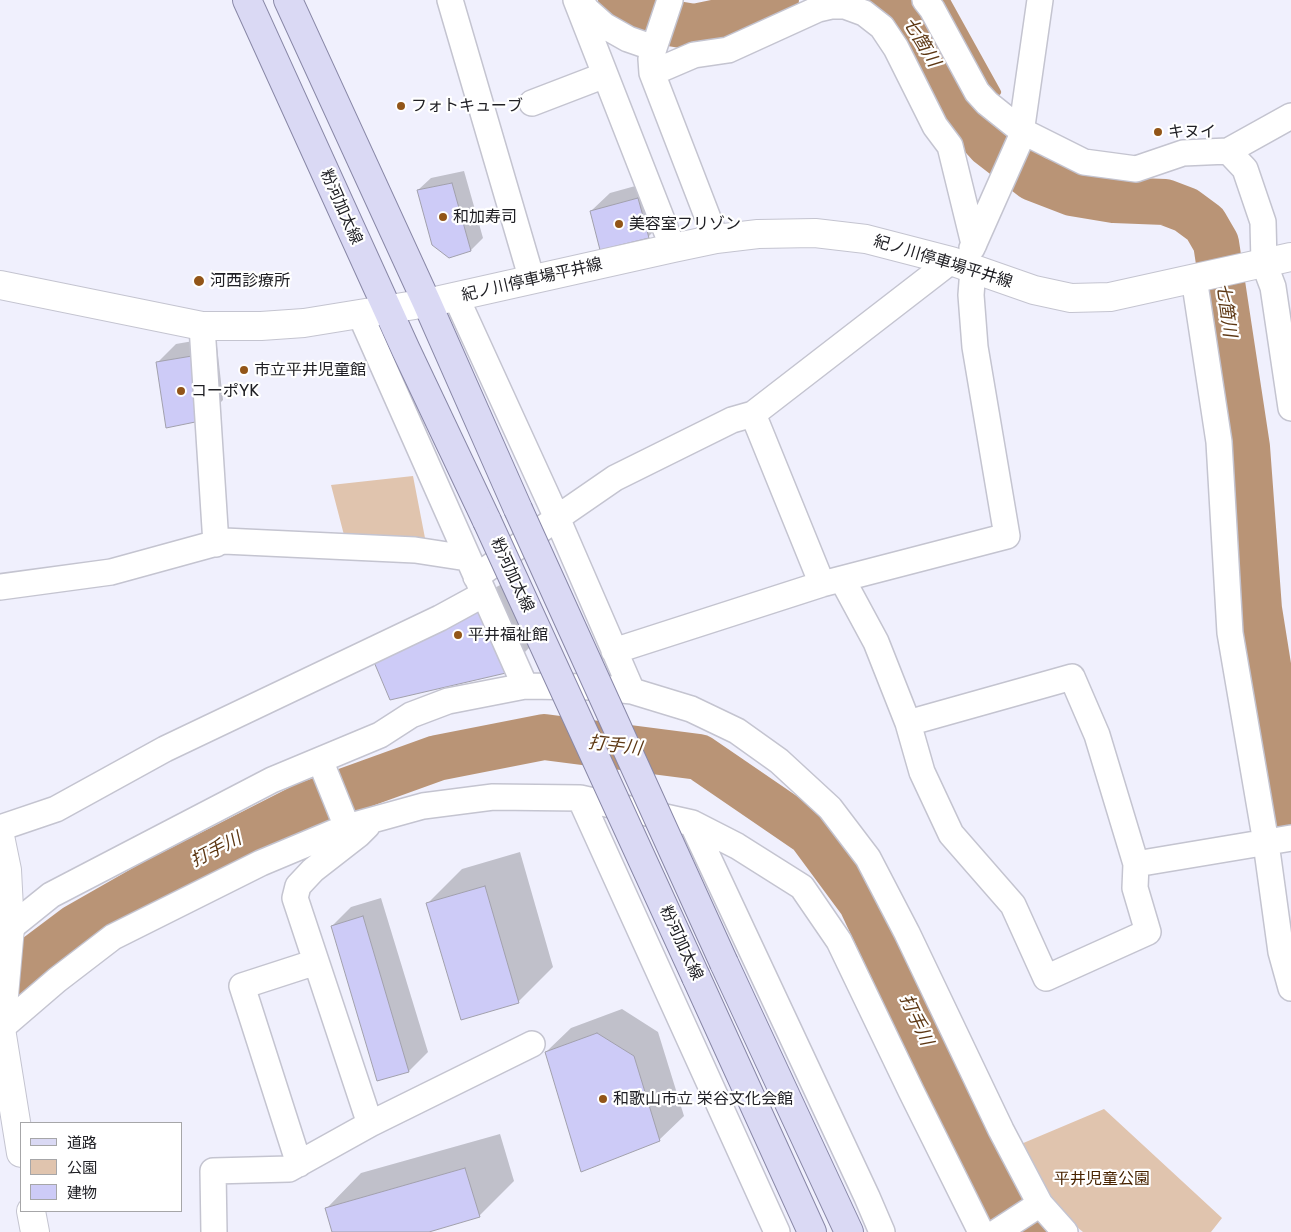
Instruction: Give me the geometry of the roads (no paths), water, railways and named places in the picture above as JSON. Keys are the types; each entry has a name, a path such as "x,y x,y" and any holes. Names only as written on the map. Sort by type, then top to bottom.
{"main road":[{"name":"粉河加太線","path":"247,0 812,1232"},
{"name":"粉河加太線","path":"288,0 724,963 849,1232"},
{"name":"紀ノ川停車場平井線","path":"0,285 202,326 261,326 304,323 426,303 716,239 758,234 815,233 866,239 966,260 1034,290 1071,298 1110,297 1291,257"},
{"path":"0,836 8,870 1,1021 20,1146"},
{"path":"30,1212 35,1232"}],"street":[{"path":"450,0 532,280"},
{"path":"578,0 605,26 628,39 655,44"},
{"path":"578,0 605,75 673,248"},
{"path":"925,0 932,9 977,92 987,103 1021,135 1084,162 1136,169 1183,153 1228,151 1291,116"},
{"path":"0,828 56,809 165,749 432,622 476,576 615,478 732,420 753,414 966,260 998,191 1021,135 1040,0"},
{"path":"669,2 651,59 652,74 716,239"},
{"path":"614,650 832,581 1007,536 975,347 971,295 950,146 935,126 896,48 882,27 864,12 845,6 832,6 818,9 728,50 694,54 652,74"},
{"path":"532,103 605,75"},
{"path":"1228,151 1246,169 1263,222 1255,265 1273,287 1291,408"},
{"path":"1199,277 1218,442 1230,634 1279,841 1281,952 1291,988"},
{"path":"456,297 557,518 632,691"},
{"path":"360,314 525,686"},
{"path":"202,326 216,544"},
{"path":"753,414 832,581 876,642 908,723 922,772 951,834 1013,905 1046,978 1148,932 1135,888 1136,864 1097,735 1072,677 908,723"},
{"path":"0,587 111,572 224,541 415,550 476,576"},
{"path":"6,933 51,894 272,780 323,766 411,715 448,701 525,686 592,687 632,691 692,709 737,731 779,760 830,808 868,858 908,933 1036,1207 1065,1232"},
{"path":"323,766 345,820"},
{"path":"1,1021 113,937 345,820 374,820 423,806 493,797 580,798 692,823 738,846 802,887 839,941 981,1232"},
{"path":"580,798 777,1232"},
{"path":"370,1124 295,898 298,886 313,870 358,836 374,820"},
{"path":"692,823 882,1232"},
{"path":"1136,864 1279,841"},
{"path":"299,1164 242,986 316,962"},
{"path":"214,1232 213,1171 290,1170 370,1124 532,1044"},
{"path":"997,1232 1036,1207"}],"waterway":[{"name":"七箇川","path":"621,0 635,11 670,23 694,27 728,20 776,0"},
{"name":"七箇川","path":"890,0 900,7 917,31 961,113 989,144 1033,178 1072,193 1114,200 1165,202 1186,210 1205,224 1216,243 1247,447 1259,609 1291,808"},
{"path":"946,0 997,92"},
{"path":"989,144 996,125"},
{"name":"打手川","path":"0,984 76,927 153,883 304,806 437,758 544,737 699,757 810,833 861,902 1006,1209 1026,1232"}],"place":[{"name":"フォトキューブ","path":"401,106"},
{"name":"キヌイ","path":"1158,132"},
{"name":"和加寿司","path":"443,217"},
{"name":"美容室フリゾン","path":"619,224"},
{"name":"河西診療所","path":"199,281"},
{"name":"市立平井児童館","path":"244,370"},
{"name":"コーポYK","path":"181,391"},
{"name":"平井福祉館","path":"458,635"},
{"name":"和歌山市立 栄谷文化会館","path":"603,1099"}],"park label":[{"name":"平井児童公園","path":"1102,1179"}]}
